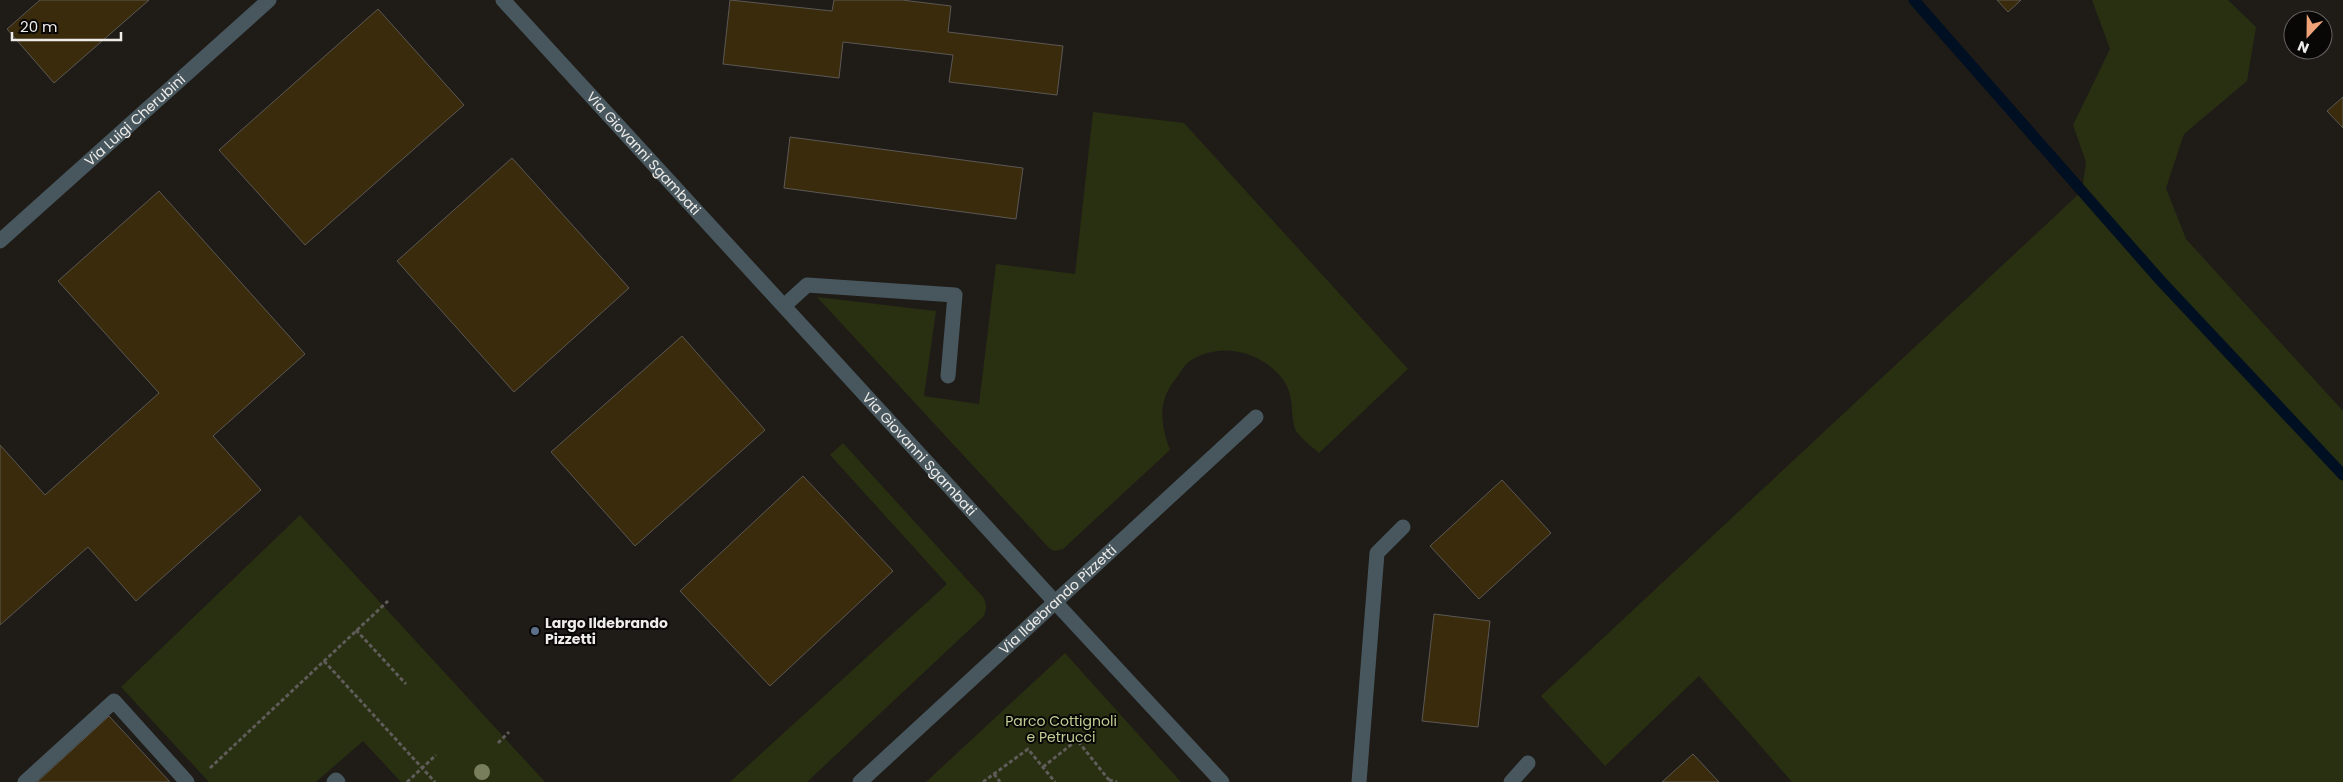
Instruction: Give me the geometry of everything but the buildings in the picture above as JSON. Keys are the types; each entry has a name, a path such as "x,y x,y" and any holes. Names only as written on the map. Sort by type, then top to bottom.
{"street":[{"name":"Via Luigi Cherubini","path":"0,241 269,0"},
{"name":"Via Giovanni Sgambati","path":"503,0 1222,782"},
{"path":"784,306 807,285 955,295 948,376"},
{"name":"Via Ildebrando Pizzetti","path":"860,782 1256,417"},
{"path":"1359,782 1377,553 1403,527"},
{"path":"25,782 114,701 187,782"},
{"path":"1511,782 1528,764"}],"path":[{"path":"209,769 388,601"},
{"path":"356,630 406,684"},
{"path":"324,662 435,782"},
{"path":"498,743 509,732"},
{"path":"1062,735 1070,744"},
{"path":"1043,767 1077,740 1108,781 1117,782"},
{"path":"983,782 1028,749 1055,782"},
{"path":"406,782 436,755"},
{"path":"994,774 1000,782"}],"green space":[{"path":"2092,0 2228,0 2256,27 2247,81 2184,134 2166,188 2186,239 2343,411 2343,782 1792,782 1699,676 1605,766 1541,696 2082,191 2086,162 2073,125 2110,49"},
{"path":"1093,112 1184,123 1408,369 1319,453 1295,429 1291,397 1286,384 1263,361 1251,355 1226,350 1214,351 1190,361 1166,394 1162,412 1164,430 1170,450 1063,549 1055,551 1050,549 817,297 936,311 924,396 979,404 996,264 1075,274"},
{"path":"843,443 983,597 986,604 984,616 807,782 730,782 947,584 830,455"},
{"path":"300,515 545,782 401,782 363,741 316,782 209,782 121,687"},
{"name":"Parco Cottignoli e Petrucci","path":"1065,653 1181,782 926,782"}],"waterway":[{"path":"1914,0 2160,280 2343,475"}],"place":[{"name":"Largo Ildebrando Pizzetti","path":"535,631"}]}
